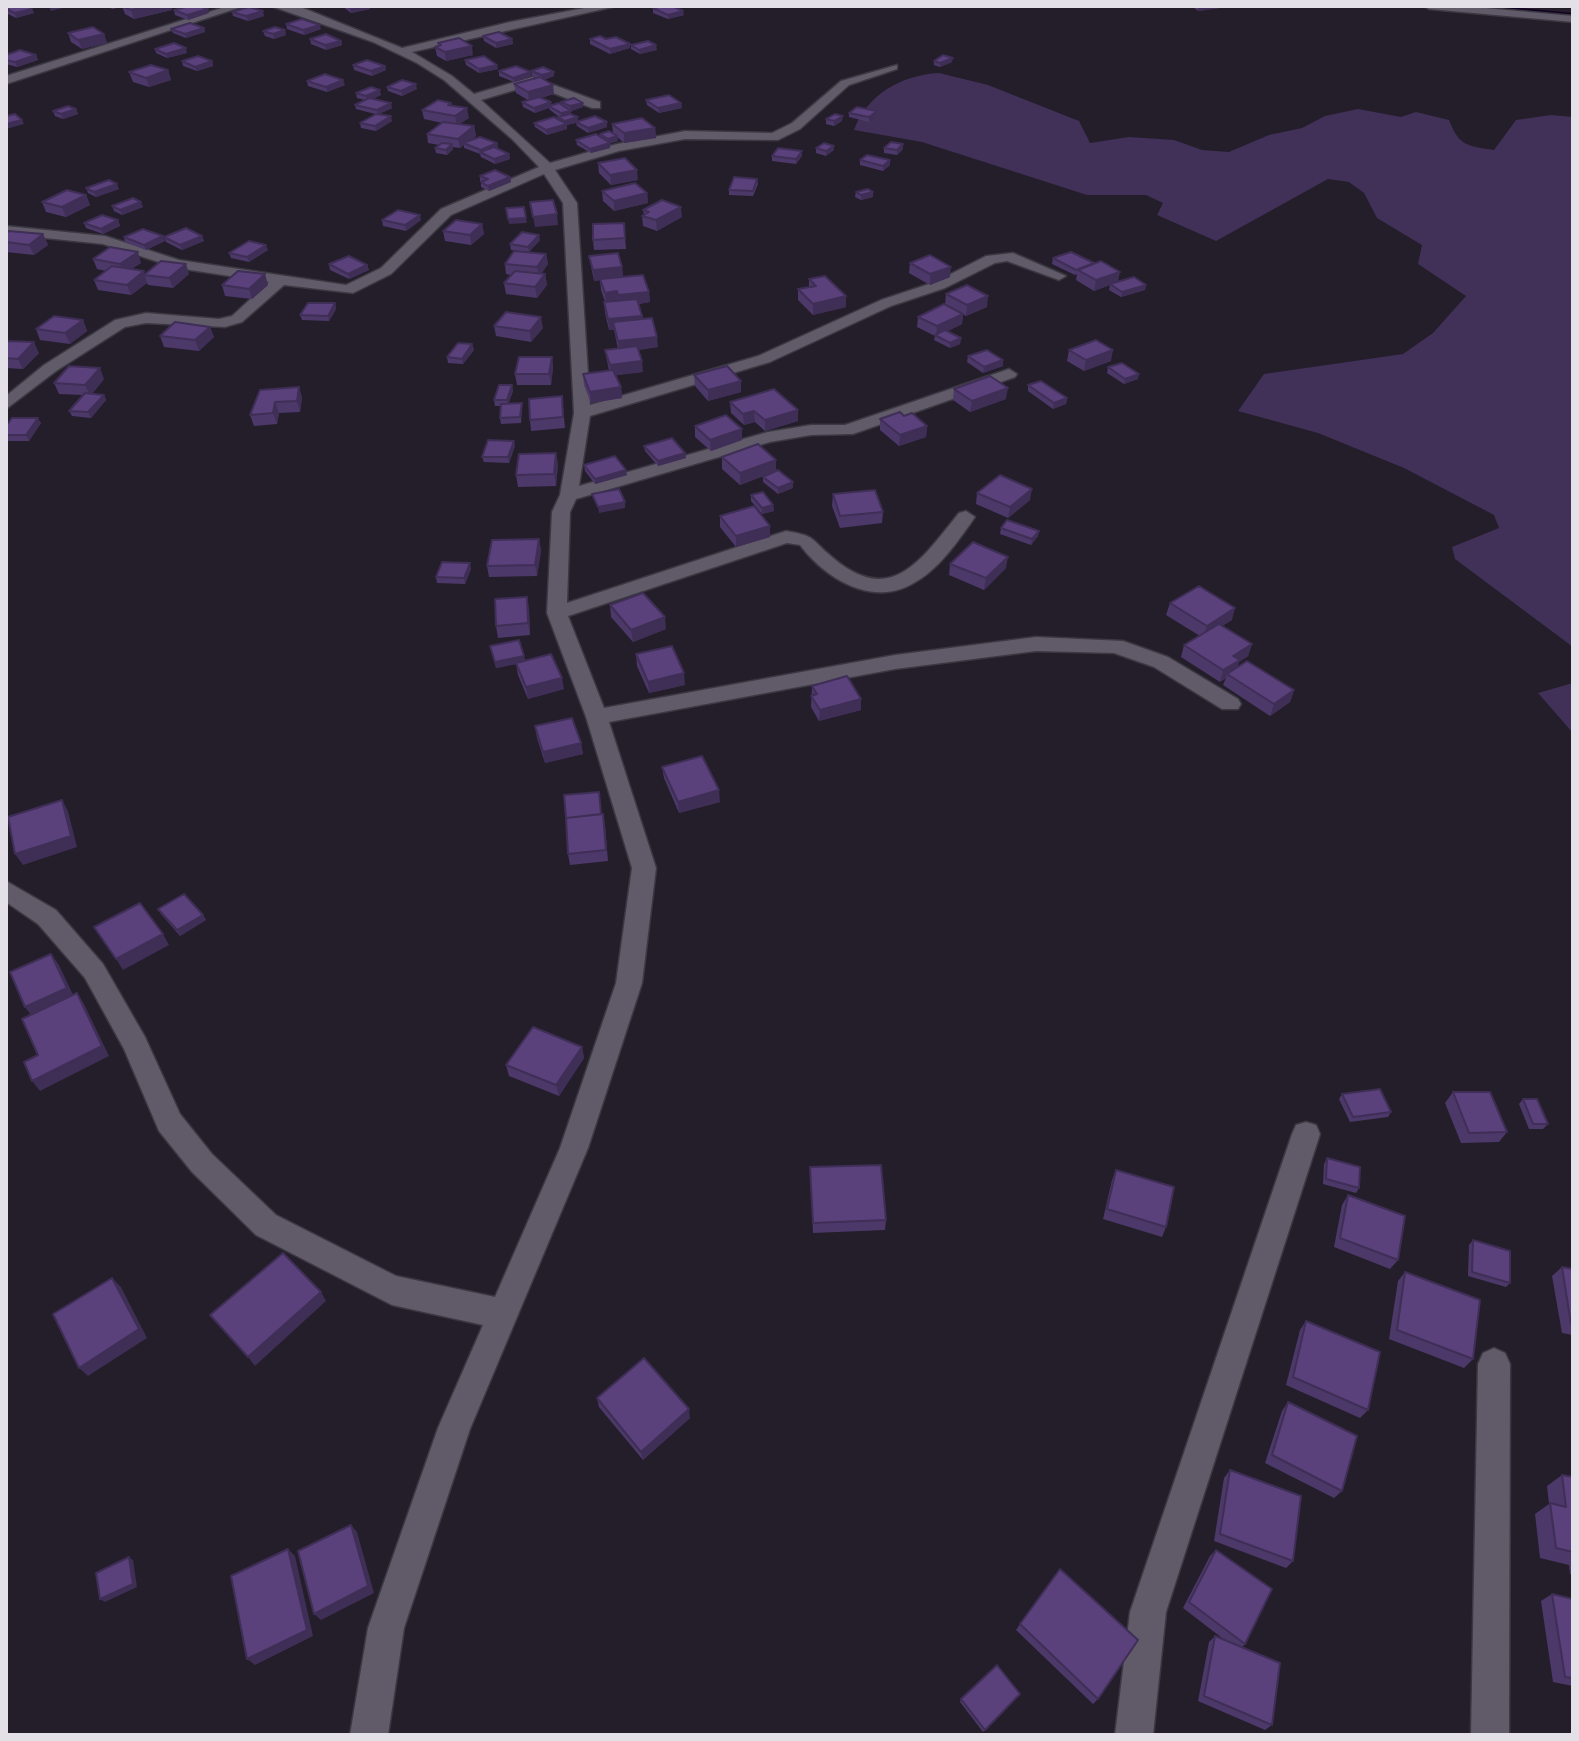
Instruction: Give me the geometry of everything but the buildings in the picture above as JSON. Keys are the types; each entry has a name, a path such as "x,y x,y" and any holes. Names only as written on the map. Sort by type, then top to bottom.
{"street":[{"path":"6,80 239,6"},
{"path":"276,6 328,20 403,51 448,78 516,136 547,168 570,203 582,413 569,495 561,512 557,613 597,717 644,868 629,983 574,1148 454,1428 386,1628 369,1735"},
{"path":"403,51 510,25 612,6"},
{"path":"1429,6 1573,19"},
{"path":"1532,6 1573,10"},
{"path":"6,230 105,240 177,264 348,290 386,271 446,212 547,168 617,148 685,135 774,137 796,126 845,83 893,67"},
{"path":"471,99 532,81 596,105"},
{"path":"582,413 764,359 886,303 940,285 991,259 1008,256 1059,276"},
{"path":"6,404 50,368 120,323 146,318 220,324 237,319 279,281"},
{"path":"569,495 768,437 811,430 847,430 1009,374"},
{"path":"557,613 786,537 806,540 817,556 846,578 885,586 904,582 966,517"},
{"path":"597,717 895,662 1036,644 1116,646 1161,662 1230,704"},
{"path":"6,890 47,917 94,971 136,1045 169,1122 202,1163 266,1225 392,1290 503,1314"},
{"path":"1134,1735 1148,1612 1306,1134"},
{"path":"1490,1735 1494,1364"}],"shaded area":[{"path":"939,73 988,85 1079,121 1090,143 1129,137 1174,140 1202,150 1229,152 1269,135 1302,128 1325,116 1358,109 1401,117 1416,112 1449,120 1456,135 1465,143 1494,150 1516,120 1551,115 1573,117 1573,647 1455,559 1452,547 1499,528 1494,515 1404,468 1318,433 1238,411 1264,374 1403,354 1433,333 1466,296 1418,264 1422,245 1377,218 1364,193 1349,182 1328,179 1216,241 1157,215 1163,203 1146,195 1087,195 922,142 854,130 868,106 888,89 899,82"},
{"path":"1573,683 1573,733 1538,693"}],"waterway":[{"path":"1478,6 1573,15"}]}
